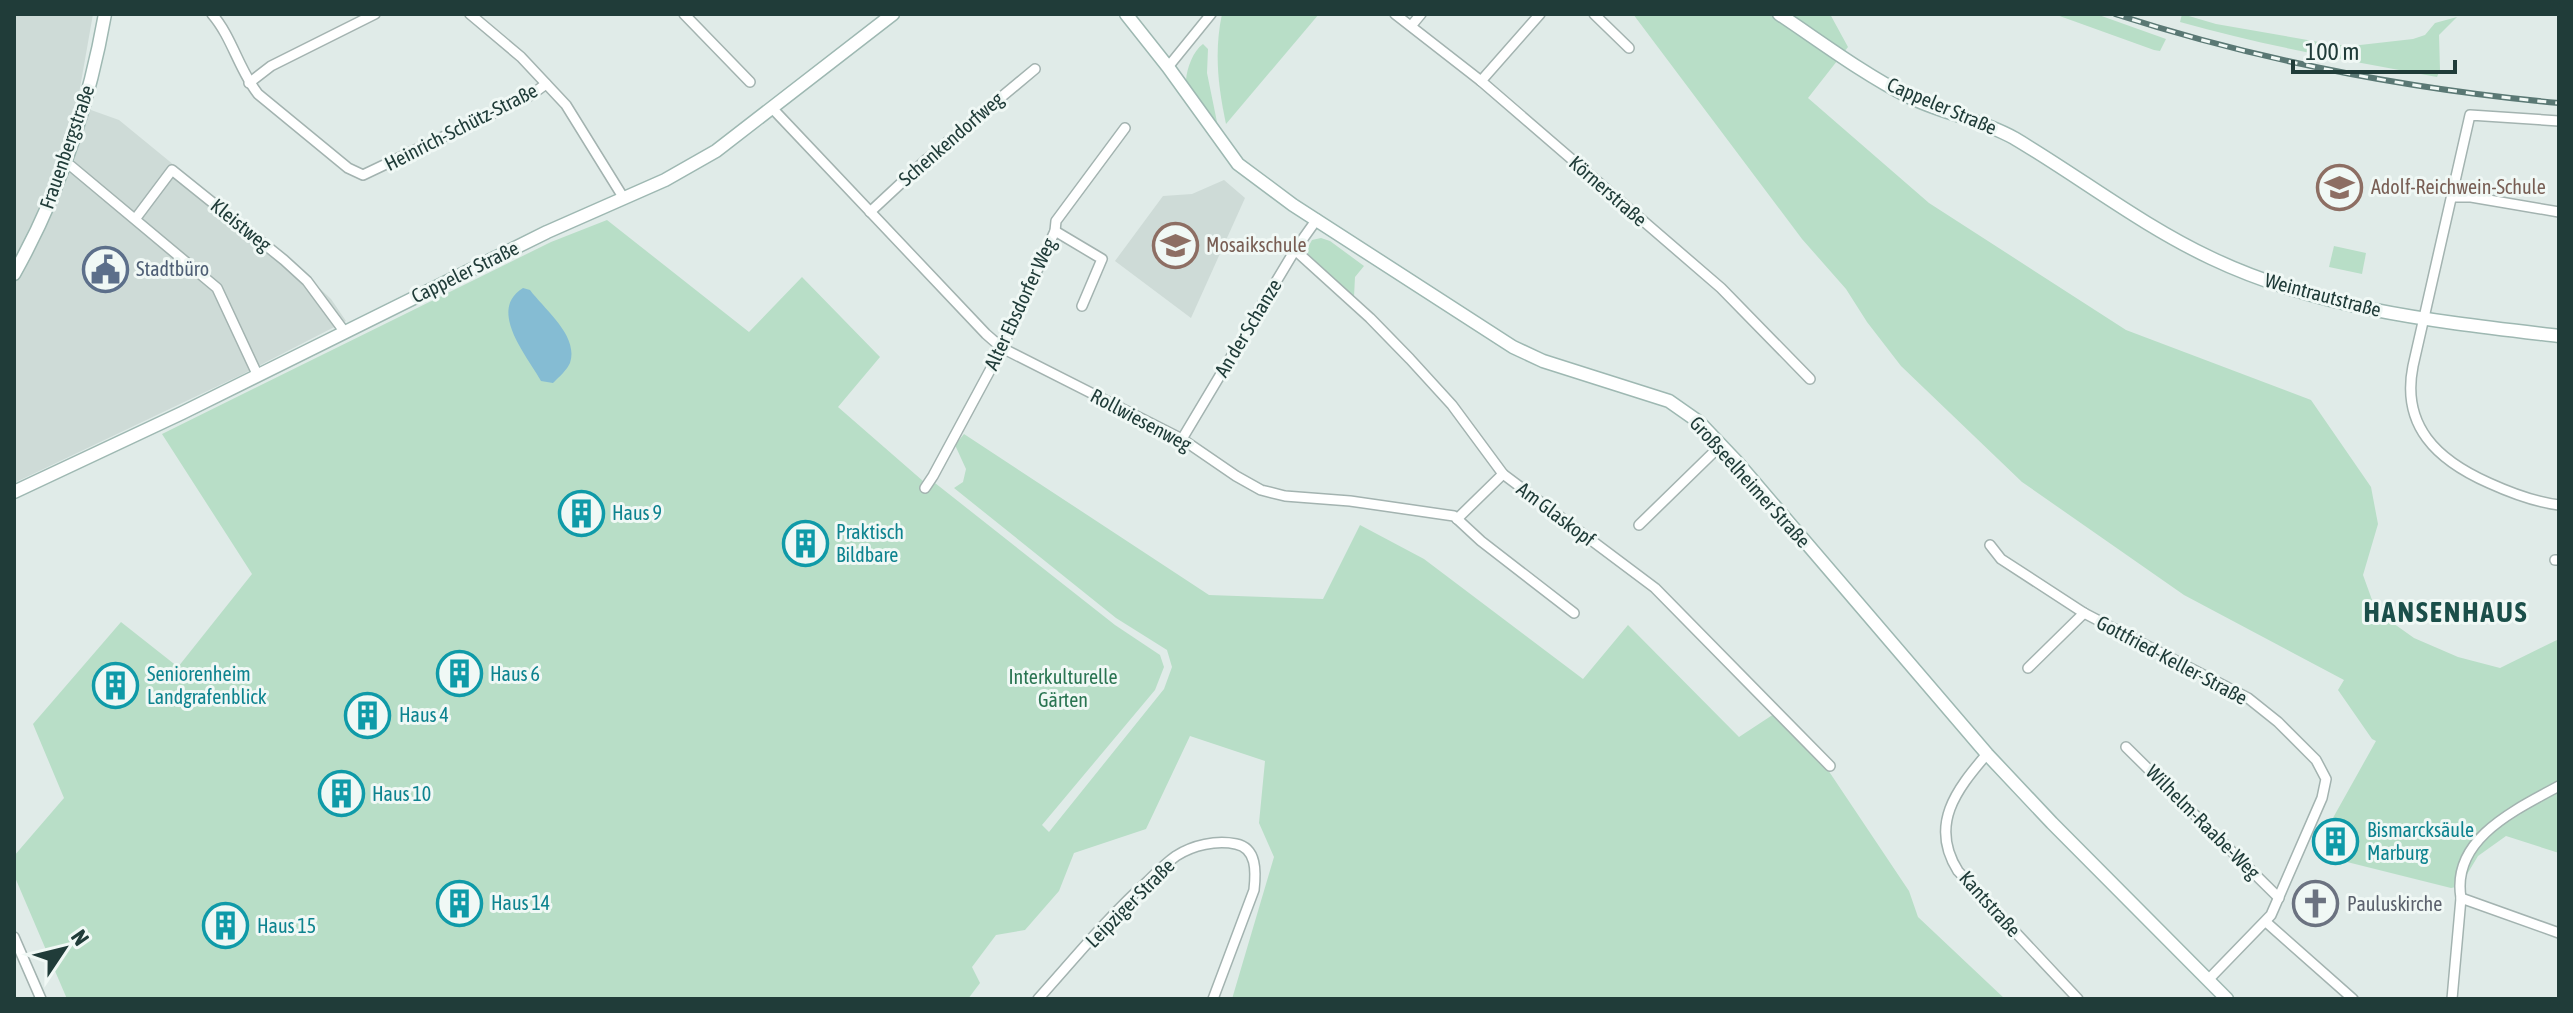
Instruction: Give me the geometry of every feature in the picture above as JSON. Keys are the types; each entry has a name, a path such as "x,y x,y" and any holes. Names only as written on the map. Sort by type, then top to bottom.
{"main road":[{"name":"Frauenbergstraße","path":"14,274 64,163 84,105 105,14"},
{"name":"Cappeler Straße","path":"14,492 623,197 665,180 716,151 893,14"},
{"name":"Großseelheimer Straße","path":"1126,14 1238,164 1513,347 1543,361 1669,401 1699,422 1987,754 2227,999"},
{"name":"Cappeler Straße","path":"1779,14 1846,60 1908,96 1981,122 2013,138 2105,198"},
{"name":"Weintrautstraße","path":"2105,198 2211,258 2250,274 2349,305 2425,320 2559,336"}],"street":[{"name":"Heinrich-Schütz-Straße","path":"212,14 258,94 348,168 363,175 531,95 546,84"},
{"path":"249,83 271,66 375,14"},
{"path":"470,14 521,57 566,105 623,197"},
{"path":"684,14 750,82"},
{"path":"1168,67 1211,14"},
{"name":"Körnerstraße","path":"1395,14 1481,81 1721,288 1810,379"},
{"path":"1411,26 1421,14"},
{"path":"1481,81 1540,14"},
{"path":"1594,14 1629,48"},
{"name":"Schenkendorfweg","path":"870,212 939,149 1035,69"},
{"name":"Rollwiesenweg","path":"772,108 1002,348 1182,439 1236,476 1274,494 1350,501 1448,515 1457,519 1574,613"},
{"path":"2559,121 2470,115 2413,366 2410,396 2418,425 2427,439 2454,466 2516,495 2559,505"},
{"name":"Alter Ebsdorfer Weg","path":"925,488 1002,348 1055,231 1056,221 1125,128"},
{"path":"64,163 136,218 217,288 258,376"},
{"name":"Kleistweg","path":"136,218 172,170 307,281 344,331"},
{"path":"2453,197 2471,197 2559,212"},
{"name":"An der Schanze","path":"1182,439 1295,250 1317,219"},
{"path":"1055,231 1102,259 1082,306"},
{"name":"Am Glaskopf","path":"1295,250 1410,359 1452,405 1503,474 1655,588 1830,766"},
{"path":"1639,525 1721,445"},
{"path":"1457,519 1503,474"},
{"name":"Gottfried-Keller-Straße","path":"1990,545 2001,559 2084,613 2234,689 2278,722 2316,760 2324,773 2326,785 2266,922 2208,980"},
{"name":"Gottfried-Keller-Straße","path":"2028,668 2084,613"},
{"name":"Wilhelm-Raabe-Weg","path":"2126,747 2279,898"},
{"name":"Kantstraße","path":"1987,754 1959,787 1947,815 1949,856 1958,871 2078,999"},
{"path":"2452,999 2461,898 2458,883 2462,865 2472,845 2493,826 2559,786"},
{"name":"Leipziger Straße","path":"1038,999 1130,897 1177,856 1219,842 1240,844 1252,855 1256,871 1254,890 1213,999"},
{"path":"2461,898 2559,933"},
{"path":"2266,922 2353,999"},
{"path":"14,937 41,999"}],"shaded area":[{"path":"14,14 93,14 77,105 119,120 290,260 331,299 346,321 241,375 14,483"},
{"name":"Mosaikschule","path":"1224,180 1245,198 1191,318 1115,261 1163,196 1192,194"}],"green space":[{"path":"1222,14 1319,14 1226,124 1218,69"},
{"path":"1633,14 1830,14 1848,47 1808,98 1929,203 2126,330 2311,400 2371,487 2378,524 2363,575 2376,611 2414,638 2458,657 2500,668 2559,639 2559,853 2506,836 2478,856 2460,886 2481,833 2466,851 2456,887 2451,888 2315,854 2376,741 2338,690 2344,680 2184,595 2022,482 1901,366 1846,289 1802,239"},
{"path":"2054,14 2096,14 2166,39 2160,51 2154,50"},
{"path":"2182,14 2216,24 2336,45 2413,39 2425,35 2435,23 2457,17 2439,35 2440,70 2437,77 2212,31 2180,22"},
{"path":"1203,44 1208,49 1207,73 1218,127 1186,80 1191,60"},
{"name":"Interkulturelle Gärten","path":"607,220 749,332 802,277 880,357 838,407 931,488 935,483 1115,625 1160,655 1164,667 1155,690 1042,825 1049,832 1164,689 1172,667 1167,650 1116,618 954,488 963,482 966,469 955,445 964,434 1209,595 1323,599 1360,525 1424,559 1583,679 1628,625 1739,737 1774,714 1828,770 1909,891 1918,917 2005,999 1232,999 1274,857 1259,823 1265,761 1190,736 1146,829 1074,853 1059,891 1025,930 996,935 972,967 980,983 968,999 67,999 14,875 14,856 64,798 33,724 121,622 178,667 252,574 162,434 551,242"},
{"path":"1321,238 1364,266 1355,277 1354,297 1308,254 1312,240"},
{"path":"2334,246 2366,253 2362,274 2329,267"}],"water":[{"path":"523,288 530,290 552,315 570,343 570,363 553,383 541,381 509,321 513,297"}],"railway":[{"path":"2115,14 2224,46 2334,71 2446,90 2559,103"}],"place":[{"name":"Adolf-Reichwein-Schule","path":"2340,187"},
{"name":"Mosaikschule","path":"1175,245"},
{"name":"Stadtbüro","path":"105,269"},
{"name":"Haus 9","path":"581,513"},
{"name":"Praktisch Bildbare","path":"805,543"},
{"name":"Haus 6","path":"459,674"},
{"name":"Seniorenheim Landgrafenblick","path":"116,686"},
{"name":"Haus 4","path":"368,715"},
{"name":"Haus 10","path":"341,794"},
{"name":"Bismarcksäule Marburg","path":"2336,841"},
{"name":"Haus 14","path":"460,903"},
{"name":"Pauluskirche","path":"2316,904"},
{"name":"Haus 15","path":"226,926"}],"district":[{"name":"HANSENHAUS","path":"2446,612"}]}
